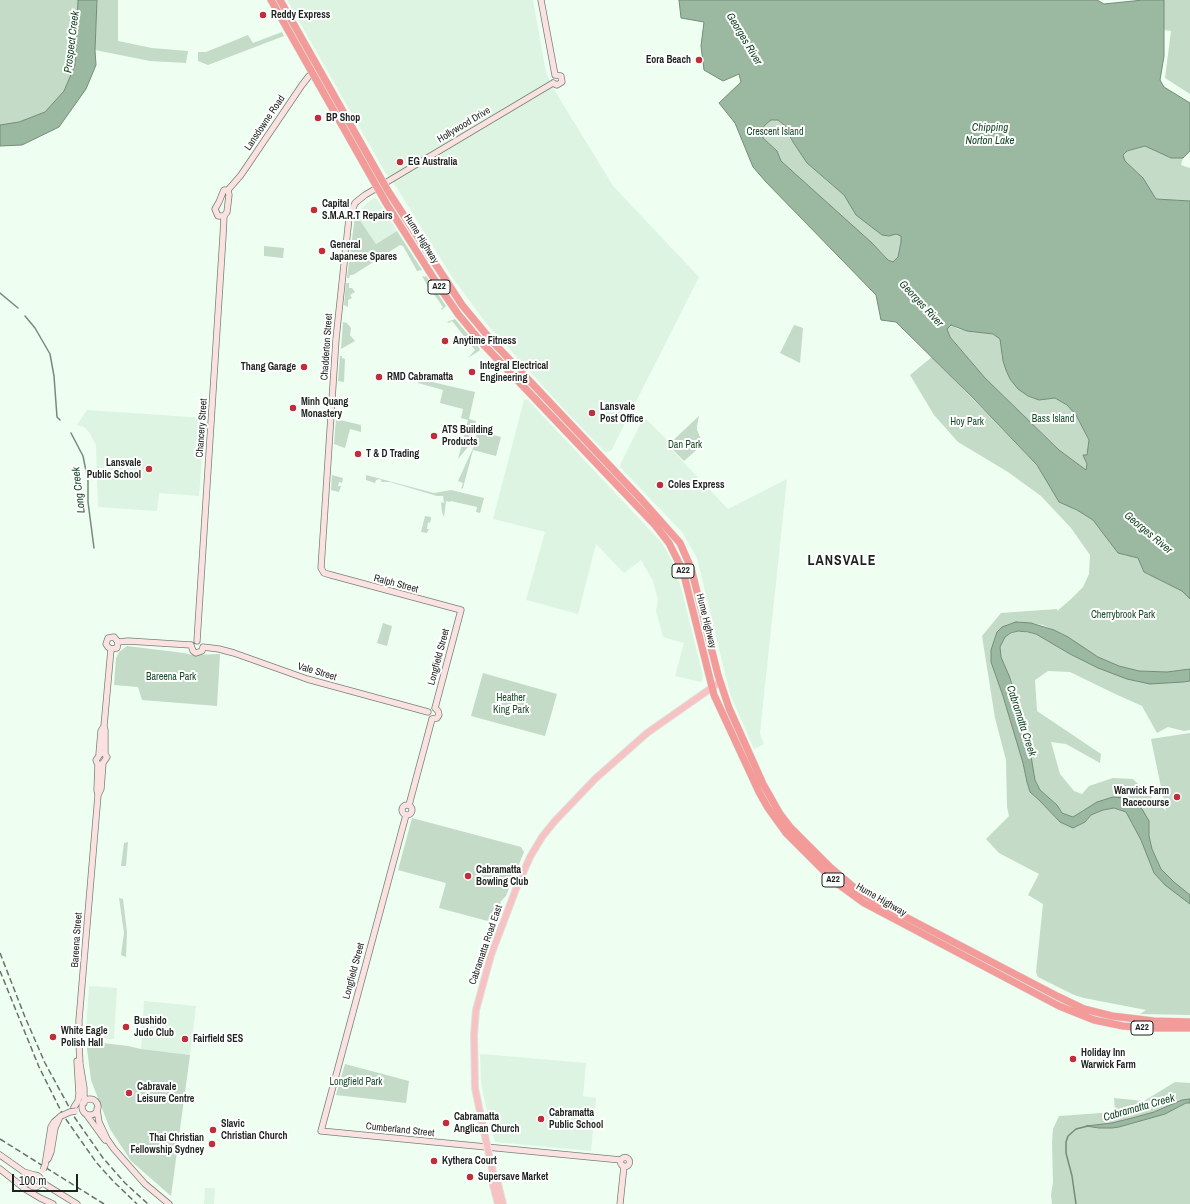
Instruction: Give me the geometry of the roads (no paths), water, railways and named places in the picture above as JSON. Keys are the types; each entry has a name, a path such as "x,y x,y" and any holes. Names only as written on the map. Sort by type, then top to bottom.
{"highway":[{"name":"Hume Highway","path":"271,0 377,188 436,282 473,333 655,525 669,543 683,571 712,686 724,718 768,808 799,847 835,882 854,897 1059,1006 1081,1016 1123,1026 1149,1028 1190,1028"},
{"name":"Hume Highway","path":"280,0 384,183 445,280 476,323 641,499 680,543 691,568 720,682 742,738 763,784 780,814 804,841 831,868 857,890 1006,970 1084,1009 1126,1018 1154,1021 1190,1022"}],"main road":[{"name":"Cabramatta Road East","path":"503,1204 498,1184 495,1181 475,1088 473,1045 476,1010 495,942 530,857 542,837 554,822 595,779 641,738 712,686 720,682"},
{"name":"Cabramatta Road East","path":"495,1181 493,1186 498,1204"}],"street":[{"path":"541,0 555,75 552,78 553,83 557,85 562,82 561,76 555,75"},
{"name":"Lansdowne Road","path":"224,216 218,216 215,209 224,190 228,190 240,175 312,73 319,69"},
{"name":"Hollywood Drive","path":"384,183 553,83"},
{"name":"Chadderton Street","path":"327,574 324,573 322,568 322,557 336,339 348,223 355,203 384,183"},
{"name":"Chancery Street","path":"197,641 224,216 227,212 230,193 228,190"},
{"name":"Ralph Street","path":"327,574 460,610"},
{"name":"Longfield Street","path":"435,708 460,610"},
{"path":"114,637 118,642 117,648 111,649 106,644 108,638 114,637"},
{"path":"118,642 128,641 191,646"},
{"path":"194,641 197,641 201,642 203,647 200,652 196,653 191,649 191,646 194,641"},
{"name":"Vale Street","path":"203,647 215,648 234,653 307,679 428,712"},
{"path":"102,754 96,760 101,764 107,759 102,754 102,731 104,726 111,649"},
{"path":"435,708 439,715 437,718 432,719 429,717 428,712 430,709 435,708"},
{"name":"Longfield Street","path":"321,1131 406,815 412,812 412,807 409,805 432,719"},
{"name":"Bareena Street","path":"83,1104 84,1086 80,1064 79,1040 98,795 101,789 101,764"},
{"path":"73,1110 79,1094 77,1068 79,1040"},
{"name":"Bareena Street","path":"84,1086 88,1095 94,1101"},
{"path":"35,1188 40,1184 52,1125 62,1116 88,1100 94,1101 96,1104 101,1126 114,1149"},
{"path":"83,1104 82,1109 98,1132 145,1184 169,1204"},
{"path":"73,1110 92,1115 96,1112 97,1108"},
{"path":"29,1184 30,1178 44,1167 51,1152 57,1123 62,1116"},
{"name":"Cumberland Street","path":"321,1131 487,1147 622,1163 620,1204"},
{"path":"48,1148 54,1137"},
{"path":"0,1155 25,1172 35,1175 77,1204"},
{"path":"0,1168 25,1189 53,1204"},
{"path":"20,1169 32,1187 46,1187 57,1191"}],"water":[{"name":"Prospect Creek","path":"78,0 97,0 95,50 96,65 86,89 59,127 22,145 0,146 0,125 19,122 45,112 64,91 75,65"},
{"name":"Chipping Norton Lake","path":"679,0 1097,0 1104,4 1143,0 1164,0 1164,56 1160,80 1164,87 1190,103 1190,151 1183,158 1171,158 1145,146 1127,151 1123,155 1125,161 1143,178 1156,199 1190,201 1190,599 1182,591 1144,572 1138,558 1118,553 1093,520 1077,510 1059,502 1037,465 973,398 896,322 881,320 876,295 753,167 735,123 719,103 741,82 739,74 723,81 704,70 701,46 704,22 681,18","holes":["771,120 778,120 784,125 807,163 844,195 856,215 882,235 889,236 896,234 901,236 898,257 893,262 888,260 872,243 781,161 777,151 763,138 762,129","951,325 967,331 993,334 1000,339 1003,361 1006,370 1010,379 1018,389 1028,396 1039,400 1055,398 1067,405 1076,415 1089,440 1087,455 1083,455 1087,464 1086,470 1059,450 985,378 950,337 947,329"]},
{"path":"1016,622 1031,623 1054,630 1068,637 1098,657 1119,666 1139,671 1167,672 1190,669 1190,681 1150,684 1127,679 1098,668 1036,634 1028,632 1018,631 1011,633 1005,637 1000,647 1001,657 1010,678 1030,750 1035,780 1040,790 1057,805 1062,813 1073,817 1097,802 1113,797 1125,798 1142,809 1149,821 1149,836 1152,849 1161,869 1190,895 1190,904 1165,885 1154,873 1141,840 1126,812 1114,808 1103,810 1091,815 1085,822 1073,828 1060,822 1030,792 1003,696 991,662 991,650 997,632 1002,627"},
{"path":"1190,1099 1190,1103 1186,1103 1165,1114 1119,1127 1099,1128 1086,1126 1112,1123 1132,1118 1154,1112 1182,1100"}],"waterway":[{"name":"Long Creek","path":"0,293 18,308"},
{"name":"Long Creek","path":"25,316 35,328 50,354 54,376 57,417 60,420"},
{"name":"Long Creek","path":"71,433 83,456 88,481 88,502 94,548"},
{"name":"Cabramatta Creek","path":"1076,1204 1072,1176 1066,1153 1066,1142 1068,1136 1076,1129 1088,1126"}],"railway":[{"path":"0,953 45,1063 75,1118 103,1158 125,1183 148,1204"},
{"path":"0,971 39,1067 63,1115 96,1162 137,1204"},
{"path":"0,1139 104,1204"}],"place":[{"name":"Reddy Express","path":"263,15"},
{"name":"Eora Beach","path":"699,60"},
{"name":"BP Shop","path":"318,118"},
{"name":"EG Australia","path":"400,162"},
{"name":"Capital S.M.A.R.T Repairs","path":"314,210"},
{"name":"General Japanese Spares","path":"322,251"},
{"name":"Anytime Fitness","path":"445,341"},
{"name":"Thang Garage","path":"304,367"},
{"name":"Integral Electrical Engineering","path":"472,372"},
{"name":"RMD Cabramatta","path":"379,377"},
{"name":"Minh Quang Monastery","path":"293,408"},
{"name":"Lansvale Post Office","path":"592,413"},
{"name":"ATS Building Products","path":"434,436"},
{"name":"T & D Trading","path":"358,454"},
{"name":"Lansvale Public School","path":"149,469"},
{"name":"Coles Express","path":"660,485"},
{"name":"Warwick Farm Racecourse","path":"1177,797"},
{"name":"Cabramatta Bowling Club","path":"468,876"},
{"name":"Bushido Judo Club","path":"126,1027"},
{"name":"White Eagle Polish Hall","path":"53,1037"},
{"name":"Fairfield SES","path":"185,1039"},
{"name":"Holiday Inn Warwick Farm","path":"1073,1059"},
{"name":"Cabravale Leisure Centre","path":"129,1093"},
{"name":"Cabramatta Public School","path":"541,1119"},
{"name":"Cabramatta Anglican Church","path":"446,1123"},
{"name":"Slavic Christian Church","path":"213,1130"},
{"name":"Thai Christian Fellowship Sydney","path":"212,1144"},
{"name":"Kythera Court","path":"434,1161"},
{"name":"Supersave Market","path":"470,1177"}],"district":[{"name":"LANSVALE","path":"842,561"}],"water label":[{"name":"Georges River","path":"744,39"},
{"name":"Georges River","path":"921,304"},
{"name":"Georges River","path":"1148,533"}],"park label":[{"name":"Crescent Island","path":"775,132"},
{"name":"Bass Island","path":"1053,419"},
{"name":"Hoy Park","path":"967,422"},
{"name":"Dan Park","path":"685,445"},
{"name":"Cherrybrook Park","path":"1123,615"},
{"name":"Bareena Park","path":"171,677"},
{"name":"Heather King Park","path":"511,704"},
{"name":"Longfield Park","path":"356,1082"}]}
